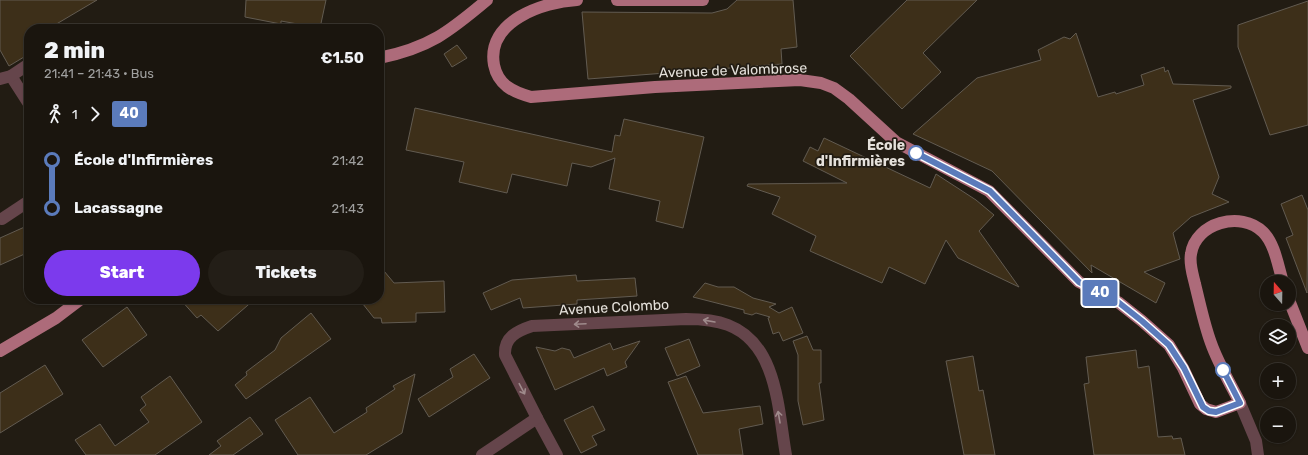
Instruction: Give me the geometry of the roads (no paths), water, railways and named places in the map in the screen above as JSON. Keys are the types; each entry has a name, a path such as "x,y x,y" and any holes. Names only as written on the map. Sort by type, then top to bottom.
{"main road":[{"path":"384,57 404,53 440,37 487,0"},
{"name":"Avenue de Valombrose","path":"577,0 562,1 540,6 520,17 505,29 496,42 492,56 495,71 504,85 516,92 531,96 800,80 821,83 834,88 849,99 896,142 990,191 1079,282 1118,302 1142,321 1169,345 1184,368 1203,407 1209,411 1216,412 1240,403"},
{"path":"617,0 704,0"},
{"path":"1240,403 1208,334 1190,260 1192,248 1197,238 1218,224 1235,221 1248,222 1258,228 1267,237 1281,275"},
{"path":"0,351 56,318 74,304"},
{"path":"1293,311 1308,348"}],"street":[{"path":"24,67 5,77 24,98"},
{"path":"2,220 24,205"},
{"name":"Avenue Colombo","path":"557,455 505,355 504,347 510,337 518,331 532,326 686,319 706,320 728,325 744,333 767,364 773,382 786,455"},
{"path":"1240,403 1256,441 1258,455"},
{"path":"482,455 537,418"}],"place":[{"name":"École d'Infirmières","path":"916,153"}]}
